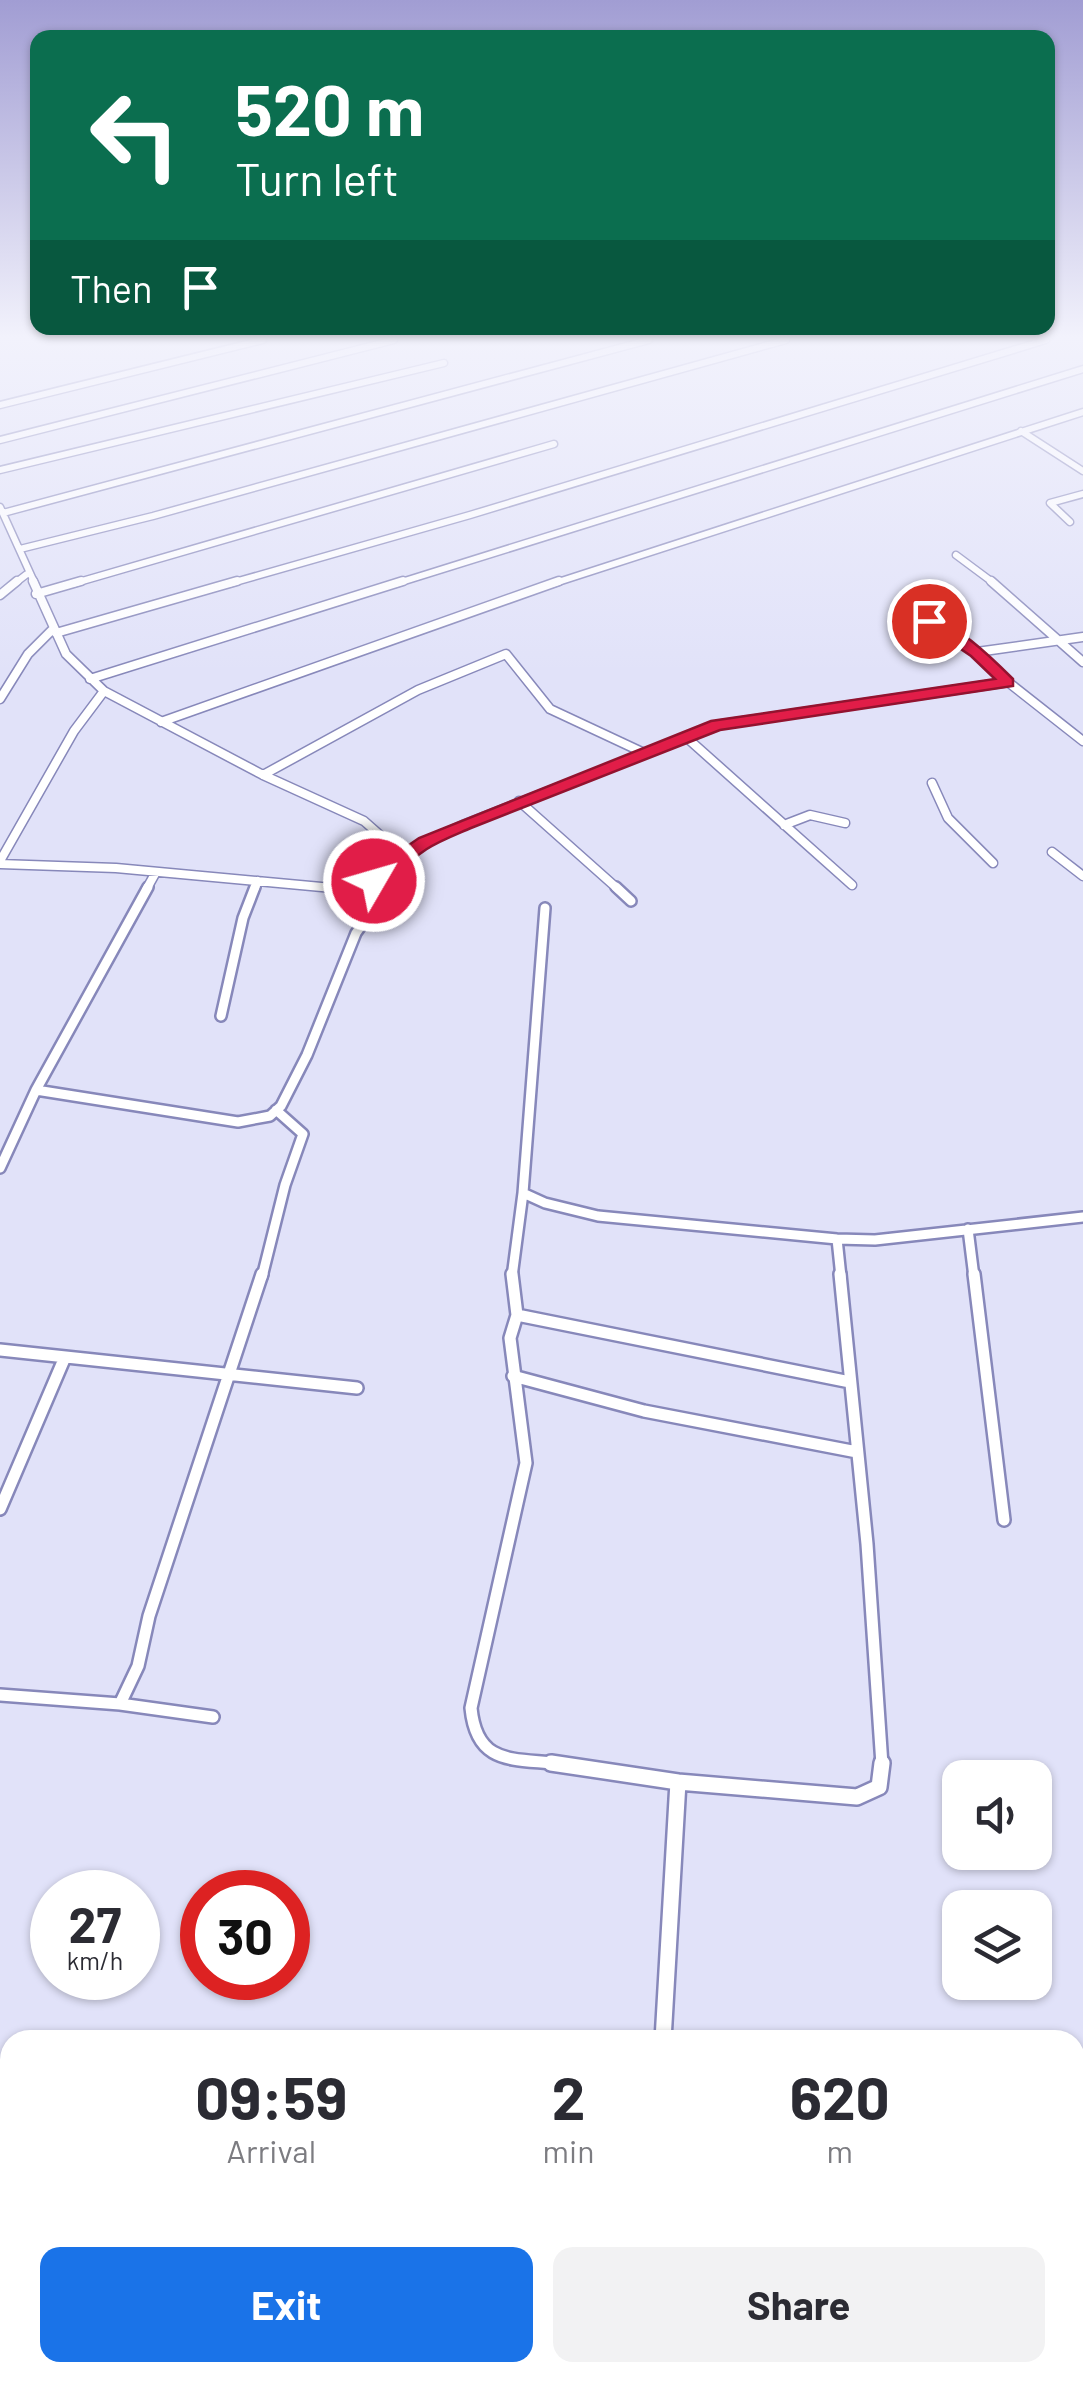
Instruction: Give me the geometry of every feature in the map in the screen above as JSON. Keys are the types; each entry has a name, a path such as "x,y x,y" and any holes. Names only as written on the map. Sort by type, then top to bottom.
{"street":[{"path":"0,470 78,451"},
{"path":"104,691 74,730 0,863 258,881 353,890 402,900 396,867 398,851 364,821 263,775 104,691 72,662 36,594 1,510 225,451"},
{"path":"20,548 386,451"},
{"path":"36,594 531,451"},
{"path":"0,700 28,654 54,631 470,515 680,451"},
{"path":"90,679 820,451"},
{"path":"161,722 471,610 956,451"},
{"path":"1052,451 1083,472"},
{"path":"1070,522 1050,503 1083,494"},
{"path":"956,555 1008,594 1083,662"},
{"path":"0,595 28,574"},
{"path":"907,604 976,652 1083,741"},
{"path":"899,642 922,641 946,632"},
{"path":"976,652 1083,636"},
{"path":"263,775 418,690 506,654 550,708 642,752"},
{"path":"353,890 396,867 426,842 520,800 717,725 1008,682"},
{"path":"686,737 852,885"},
{"path":"932,783 948,818 993,863"},
{"path":"520,800 632,901"},
{"path":"784,825 810,815 845,824"},
{"path":"390,847 426,842"},
{"path":"1052,852 1083,876"},
{"path":"0,1168 36,1090 156,872"},
{"path":"221,1016 243,918 258,881"},
{"path":"36,1090 238,1122 254,1121 276,1110 307,1055 356,933 383,895"},
{"path":"545,908 512,1271 517,1315 510,1338 526,1463 471,1708 474,1736 489,1752 678,1782 856,1797 879,1787 883,1778 882,1751 836,1239"},
{"path":"120,1704 138,1666 149,1616 303,1134 299,1126 276,1110"},
{"path":"522,1193 546,1204 598,1216 836,1239 875,1240 1083,1217"},
{"path":"968,1230 987,1408 1004,1520"},
{"path":"517,1315 850,1382"},
{"path":"0,1350 357,1388"},
{"path":"0,1509 66,1357"},
{"path":"514,1376 644,1411 857,1452"},
{"path":"0,1696 120,1704 213,1717"},
{"path":"664,2030 678,1782"}],"route":[{"path":"374,881 395,872 397,862 426,842 465,824 717,725 1008,682 976,652 929,621"}]}
